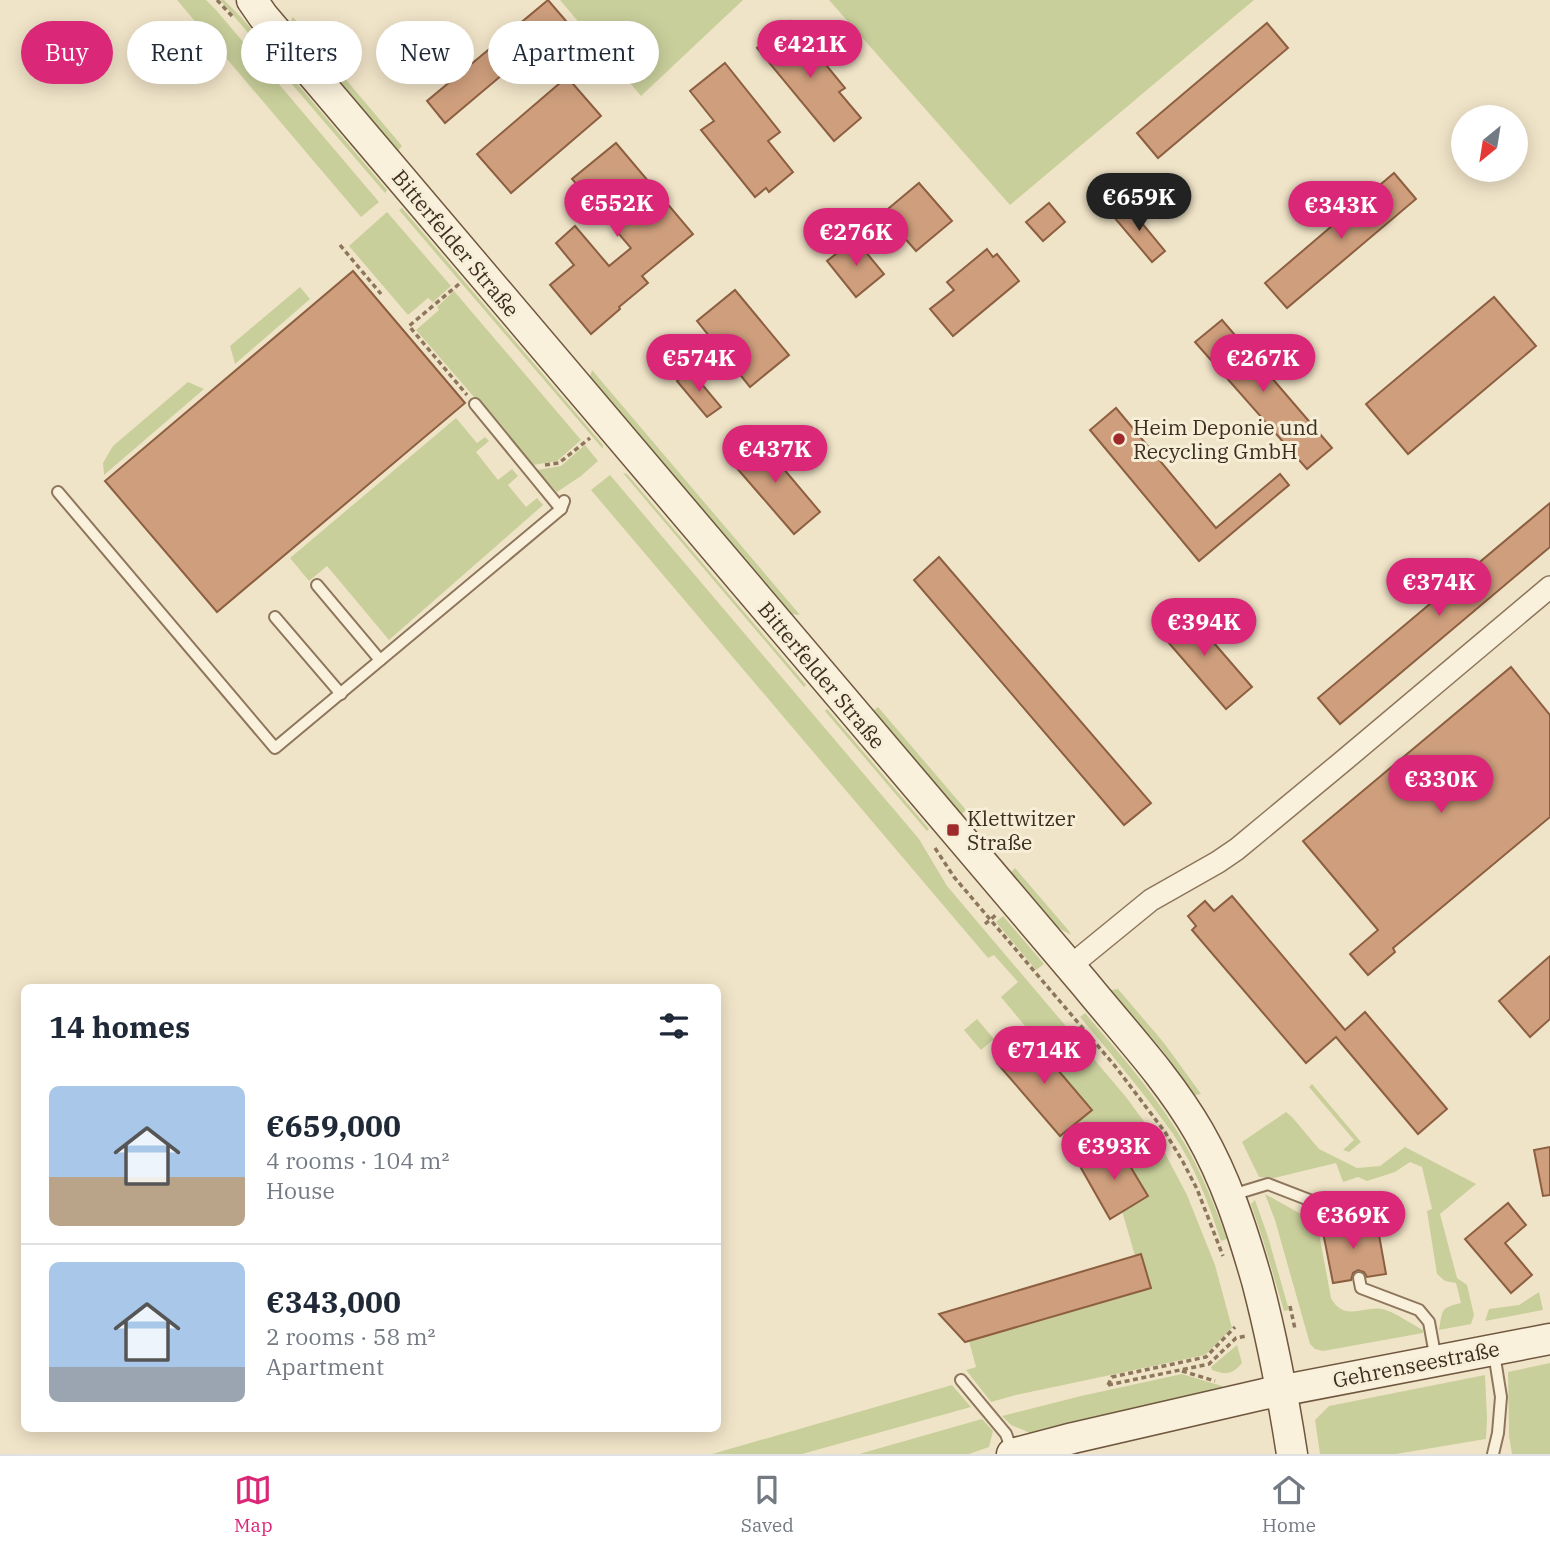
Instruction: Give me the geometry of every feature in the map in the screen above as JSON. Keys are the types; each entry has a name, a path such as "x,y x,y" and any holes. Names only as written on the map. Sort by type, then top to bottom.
{"main road":[{"name":"Bitterfelder Straße","path":"253,5 1069,967 1175,1096 1210,1151 1246,1242 1269,1326 1292,1454"},
{"name":"Gehrenseestraße","path":"1012,1454 1282,1390 1550,1339"}],"street":[{"path":"1069,967 1150,900 1237,849 1550,586"}],"lane":[{"path":"58,492 275,748 563,505 475,404"},
{"path":"317,585 380,660"},
{"path":"275,617 341,694"},
{"path":"1230,1196 1268,1184 1348,1215 1349,1222"},
{"path":"1359,1279 1361,1288 1419,1310 1429,1322 1436,1360"},
{"path":"1493,1454 1501,1397 1494,1350"},
{"path":"961,1380 1006,1434 1012,1454"}],"path":[{"path":"340,245 381,294"},
{"path":"459,284 409,326 475,404"},
{"path":"528,468 559,463 590,438"},
{"path":"930,840 954,877 1133,1089 1172,1143 1197,1189 1226,1262"},
{"path":"985,924 1000,912"},
{"path":"1235,1327 1206,1357 1112,1377 1108,1385 1209,1364 1237,1338 1246,1336"},
{"path":"1180,1370 1226,1384"}],"green space":[{"path":"177,0 206,0 225,21 195,21"},
{"path":"220,0 224,0 241,17 244,21 241,21 241,25"},
{"path":"560,0 743,0 659,79 659,21 578,21"},
{"path":"829,0 1254,0 1010,205"},
{"path":"227,23 241,39 241,75 227,59"},
{"path":"248,84 279,84 379,202 361,217"},
{"path":"292,84 298,84 387,190 385,193"},
{"path":"342,84 350,84 402,146 398,151"},
{"path":"631,84 654,84 641,96"},
{"path":"402,208 603,445 603,449 399,210"},
{"path":"387,212 451,286 433,302 428,298 408,315 349,246"},
{"path":"300,287 310,299 235,364 230,346"},
{"path":"454,291 581,440 557,461 533,465 416,330 439,310 437,307"},
{"path":"592,370 800,615 791,614 590,377"},
{"path":"188,382 204,389 104,475 103,463 113,446"},
{"path":"456,418 477,443 485,437 489,441 476,452 498,480 512,469 518,476 508,485 526,507 537,498 543,505 389,640 327,566 309,581 290,558"},
{"path":"585,445 598,461 557,492 537,470 561,466"},
{"path":"623,473 627,474 806,685 804,687"},
{"path":"610,475 919,839 947,886 1126,1097 1159,1142 1187,1195 1215,1265 1232,1328 1205,1355 991,1402 966,1370 976,1367 969,1341 1151,1288 1141,1254 1135,1256 1122,1211 1148,1196 1118,1146 1081,1168 1060,1136 1091,1110 1030,1036 1021,1043 1014,1035 1025,1026 1001,997 1018,982 994,955 988,958 591,490"},
{"path":"878,707 966,810 961,815 873,711"},
{"path":"827,709 929,829 927,831 825,711"},
{"path":"1015,868 1071,935 1057,927 1011,872"},
{"path":"1003,916 1044,964 1036,970 996,922"},
{"path":"1118,989 1164,1043 1201,1094 1195,1095 1163,1051 1111,990"},
{"path":"1085,1013 1138,1077 1175,1128 1203,1180 1227,1239 1221,1241 1201,1186 1181,1146 1080,1017"},
{"path":"977,1019 994,1039 981,1050 964,1030"},
{"path":"1312,1084 1361,1142 1349,1152 1343,1150 1354,1140 1309,1087"},
{"path":"1286,1112 1319,1149 1357,1168 1380,1166 1405,1147 1476,1184 1440,1214 1457,1278 1467,1285 1474,1315 1471,1324 1439,1330 1444,1310 1461,1303 1456,1283 1445,1281 1437,1274 1427,1211 1432,1209 1422,1167 1410,1162 1395,1172 1367,1181 1358,1177 1343,1182 1336,1163 1274,1178 1259,1177 1242,1142"},
{"path":"1265,1194 1317,1223 1331,1298 1336,1305 1348,1311 1386,1310 1423,1330 1423,1333 1323,1351 1315,1349 1310,1344 1275,1220"},
{"path":"1255,1200 1289,1310 1284,1311 1251,1204"},
{"path":"1539,1292 1543,1310 1485,1321 1489,1309 1519,1305"},
{"path":"1237,1345 1242,1363 1238,1367 1228,1373 1212,1370 1211,1367"},
{"path":"1550,1363 1550,1454 1512,1454 1509,1436 1508,1372"},
{"path":"1182,1374 1223,1388 1030,1433 1011,1425 1002,1416 1081,1396"},
{"path":"1485,1375 1486,1439 1396,1454 1320,1454 1315,1420 1329,1406"},
{"path":"952,1385 971,1407 802,1454 712,1454"},
{"path":"982,1419 993,1431 989,1447 969,1454 859,1454"}],"building":[{"path":"548,0 566,21 523,21"},
{"path":"790,21 845,88 839,92 861,118 834,141 757,48"},
{"path":"1267,23 1288,48 1158,158 1137,133"},
{"path":"488,50 488,84 491,84 445,123 427,101 447,84 474,84 474,62"},
{"path":"725,63 780,132 768,141 793,172 769,192 766,188 755,197 701,130 714,121 690,91"},
{"path":"559,84 573,84 601,116 511,193 477,154"},
{"path":"616,143 693,234 642,276 648,283 591,334 550,285 574,265 556,243 575,226 609,266 631,248 572,179"},
{"path":"1394,173 1416,199 1287,308 1265,283"},
{"path":"919,183 952,221 916,251 883,213"},
{"path":"1049,203 1065,222 1043,241 1026,222"},
{"path":"1127,205 1165,251 1152,262 1113,216"},
{"path":"855,239 884,274 856,297 827,261"},
{"path":"987,249 993,257 997,254 1019,281 953,336 930,309 954,290 947,282"},
{"path":"353,271 465,403 217,612 105,481"},
{"path":"735,290 789,355 750,387 697,321"},
{"path":"1494,297 1536,346 1408,454 1366,404"},
{"path":"1222,320 1332,448 1307,469 1195,342"},
{"path":"690,370 721,407 707,417 677,381"},
{"path":"1116,408 1216,528 1280,474 1289,485 1199,561 1090,430"},
{"path":"756,436 820,512 794,534 729,459"},
{"path":"1550,503 1550,547 1340,724 1318,698"},
{"path":"939,557 1151,803 1124,825 914,580"},
{"path":"1182,606 1252,687 1226,709 1156,628"},
{"path":"1511,667 1550,715 1550,817 1393,948 1395,952 1368,975 1350,954 1378,930 1303,841"},
{"path":"1232,896 1345,1030 1365,1012 1447,1109 1418,1134 1336,1037 1306,1063 1192,930 1196,926 1188,916 1205,901 1214,911"},
{"path":"1550,956 1550,1019 1530,1037 1499,1001"},
{"path":"1029,1036 1092,1110 1060,1136 997,1063"},
{"path":"1118,1146 1148,1196 1110,1219 1081,1168"},
{"path":"1550,1147 1550,1195 1543,1196 1534,1150"},
{"path":"1508,1203 1526,1225 1505,1243 1532,1275 1511,1293 1465,1239"},
{"path":"1370,1218 1373,1236 1379,1235 1386,1274 1367,1277 1364,1272 1358,1270 1353,1273 1351,1280 1333,1283 1322,1227 1341,1223 1345,1229 1351,1230 1357,1221"},
{"path":"1141,1254 1151,1288 965,1342 939,1314"}],"place":[{"name":"Heim Deponie und Recycling GmbH","path":"1119,439"},
{"name":"Klettwitzer Straße","path":"953,830"}]}
